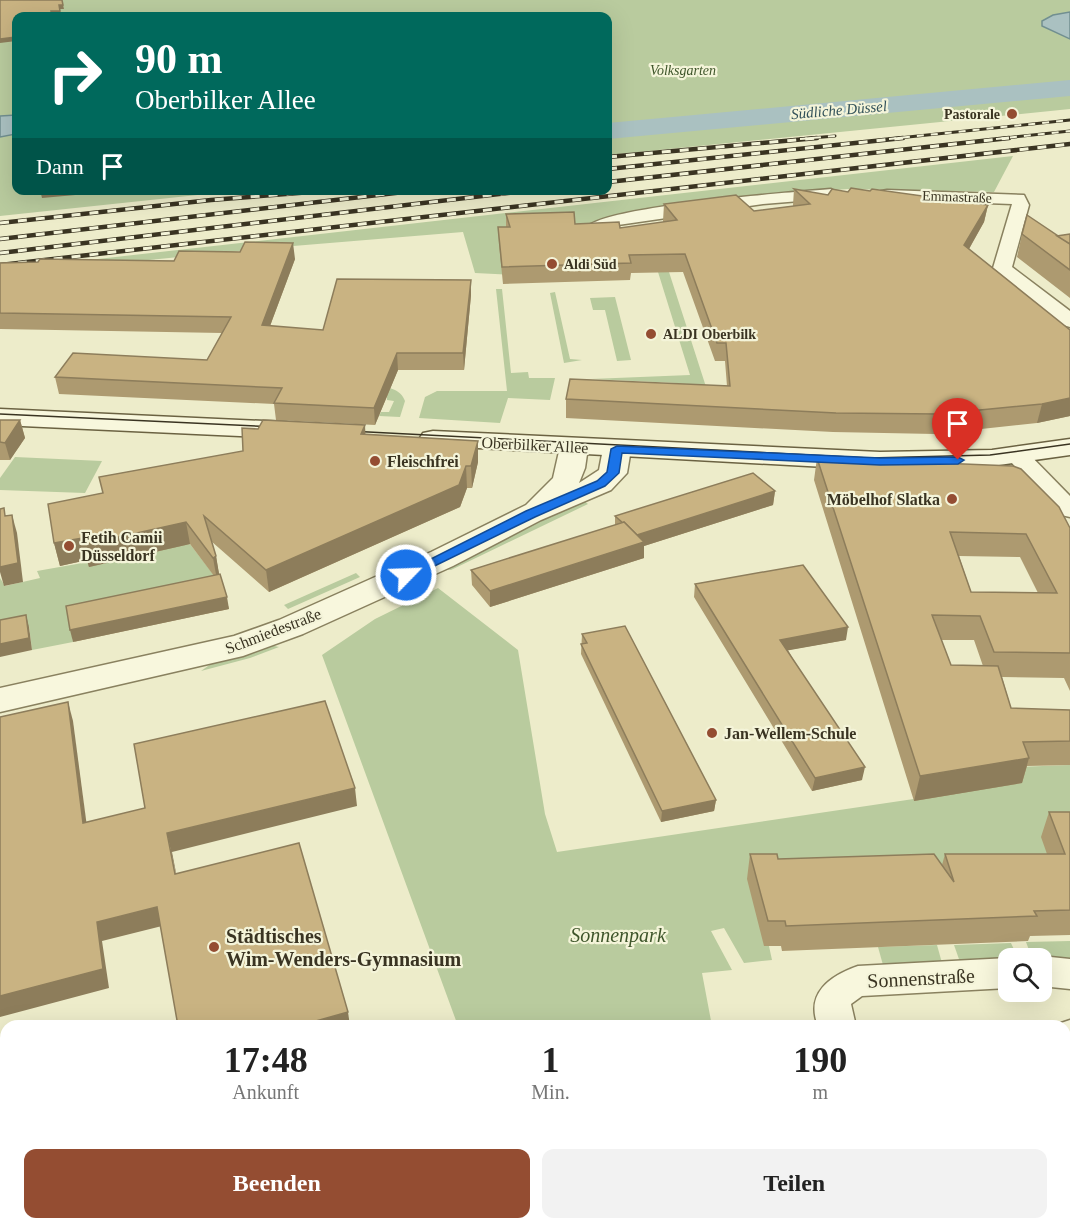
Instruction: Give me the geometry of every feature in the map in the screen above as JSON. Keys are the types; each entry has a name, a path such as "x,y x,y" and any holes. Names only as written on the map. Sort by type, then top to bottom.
{"main road":[{"path":"0,417 316,432"},
{"name":"Oberbilker Allee","path":"413,438 880,462 942,461 1017,455 1070,447"},
{"name":"Schmiedestraße","path":"530,514 563,485 572,472 574,447"},
{"name":"Schmiedestraße","path":"0,700 243,645 291,627 442,559 530,514 601,484 613,473 617,449"}],"street":[{"path":"595,228 614,220 763,199 850,194"},
{"name":"Emmastraße","path":"872,194 1018,199 1021,205 1002,268 1070,321"},
{"path":"1017,455 1070,510"},
{"path":"1052,972 1070,974"},
{"name":"Sonnenstraße","path":"835,1020 831,1006 834,996 845,985 858,981 998,973"}],"green space":[{"name":"Volksgarten","path":"0,0 1070,0 1070,109 612,155 612,12 12,12 12,195 197,195 0,216"},
{"path":"1013,156 994,192 848,189 760,196 609,217 586,225 514,275 475,273 463,232 69,268 0,270"},
{"path":"658,272 669,272 708,393 677,383 591,379 690,375"},
{"path":"496,289 502,289 511,373 528,372 529,378 555,378 550,400 508,398 500,423 419,418 425,397 437,391 507,391"},
{"path":"555,292 570,359 582,360 564,363 550,293"},
{"path":"615,297 631,360 617,361 605,310 593,310 590,298"},
{"path":"355,387 384,387 397,391 405,401 400,417 379,416 381,412 389,412 394,401 387,400 387,397 351,395"},
{"path":"15,457 102,461 85,493 0,490 0,478"},
{"path":"583,500 588,504 451,570 443,569 443,566"},
{"path":"190,544 222,586 69,618 73,642 32,650 29,626 0,631 0,578 5,586 40,578 37,571"},
{"path":"356,573 360,577 288,609 284,605"},
{"name":"Sonnenpark","path":"438,588 518,650 545,814 557,852 1021,783 1016,767 1070,765 1070,837 1050,863 757,891 772,960 744,963 724,928 711,931 732,970 702,973 711,1020 456,1020 322,655 375,619"},
{"path":"270,645 279,647 250,658 201,671 215,661"},
{"path":"1070,941 1070,959 1052,959 1052,948 1028,948 1026,942"},
{"path":"1011,943 1013,948 998,948 998,959 960,962 954,945"},
{"path":"937,945 942,963 883,965 878,947"}],"water":[{"path":"1070,12 1070,39 1042,26 1042,21 1053,15"},
{"path":"12,115 12,135 0,137 0,116"}],"building":[{"path":"0,0 62,0 63,5 59,5 60,11 12,12 12,38 0,39"},
{"path":"851,188 988,205 964,245 1070,330 1070,398 1042,404 939,414 836,413 566,399 570,379 730,386 726,343 717,343 685,254 629,255 631,263 502,267 498,227 510,227 506,214 574,212 575,224 619,222 620,228 677,220 664,204 736,195 754,211 810,204 794,189 828,195 832,189 848,192"},
{"path":"1027,215 1070,244 1070,270 1022,234"},
{"path":"1070,234 1070,244 1057,236"},
{"path":"245,242 293,243 262,325 323,330 337,279 471,280 463,353 397,353 374,408 274,403 282,388 55,377 73,353 207,360 231,317 0,313 0,263 38,262 40,259 174,261 179,251 240,252"},
{"path":"0,420 20,420 5,443 0,442"},
{"path":"263,420 365,425 361,434 478,441 471,466 466,466 459,485 266,570 204,516 216,556 213,558 186,522 83,545 82,538 54,543 48,504 103,493 99,477 243,451 242,428 258,429"},
{"path":"817,458 1013,466 1021,469 1059,507 1070,528 1070,653 994,652 980,616 932,615 951,665 998,666 1011,708 1070,710 1070,741 1023,742 1029,758 920,776","holes":["950,532 1026,534 1057,593 971,592"]},
{"path":"753,473 775,491 637,535 615,516"},
{"path":"4,508 5,516 12,515 18,563 0,567 0,509"},
{"path":"624,522 644,542 490,591 471,570"},
{"path":"803,565 848,627 780,640 865,767 815,778 695,584"},
{"path":"220,574 227,597 70,630 66,606"},
{"path":"26,615 29,638 0,644 0,620"},
{"path":"625,626 716,800 662,811 581,644 587,643 582,634"},
{"path":"325,701 355,788 167,833 175,874 299,843 348,1012 319,1020 177,1020 157,907 97,922 103,969 0,996 0,717 68,702 83,823 145,808 134,744"},
{"path":"1049,812 1070,812 1070,910 1034,911 1037,916 786,926 785,921 768,921 750,854 777,854 778,859 934,854 954,882 945,854 1065,854"}],"waterway":[{"name":"Südliche Düssel","path":"612,131 1070,88"}],"tram line":[{"path":"0,414 277,427"},
{"path":"349,431 869,458 990,455 1070,444"}],"railway":[{"path":"889,139 1070,120"},
{"path":"996,139 1070,131"},
{"path":"800,139 835,136"},
{"path":"612,157 817,138"},
{"path":"612,169 903,138"},
{"path":"612,182 1009,138"},
{"path":"0,265 1070,144"},
{"path":"0,223 274,195"},
{"path":"0,239 378,195"},
{"path":"0,253 492,195"}],"place":[{"name":"Pastorale","path":"1012,114"},
{"name":"Aldi Süd","path":"552,264"},
{"name":"ALDI Oberbilk","path":"651,334"},
{"name":"Fleischfrei","path":"375,461"},
{"name":"Möbelhof Slatka","path":"952,499"},
{"name":"Fetih Camii Düsseldorf","path":"69,546"},
{"name":"Jan-Wellem-Schule","path":"712,733"},
{"name":"Städtisches Wim-Wenders-Gymnasium","path":"214,947"}],"route":[{"path":"406,575 530,514 601,484 613,473 617,449 880,462 958,460"}]}
